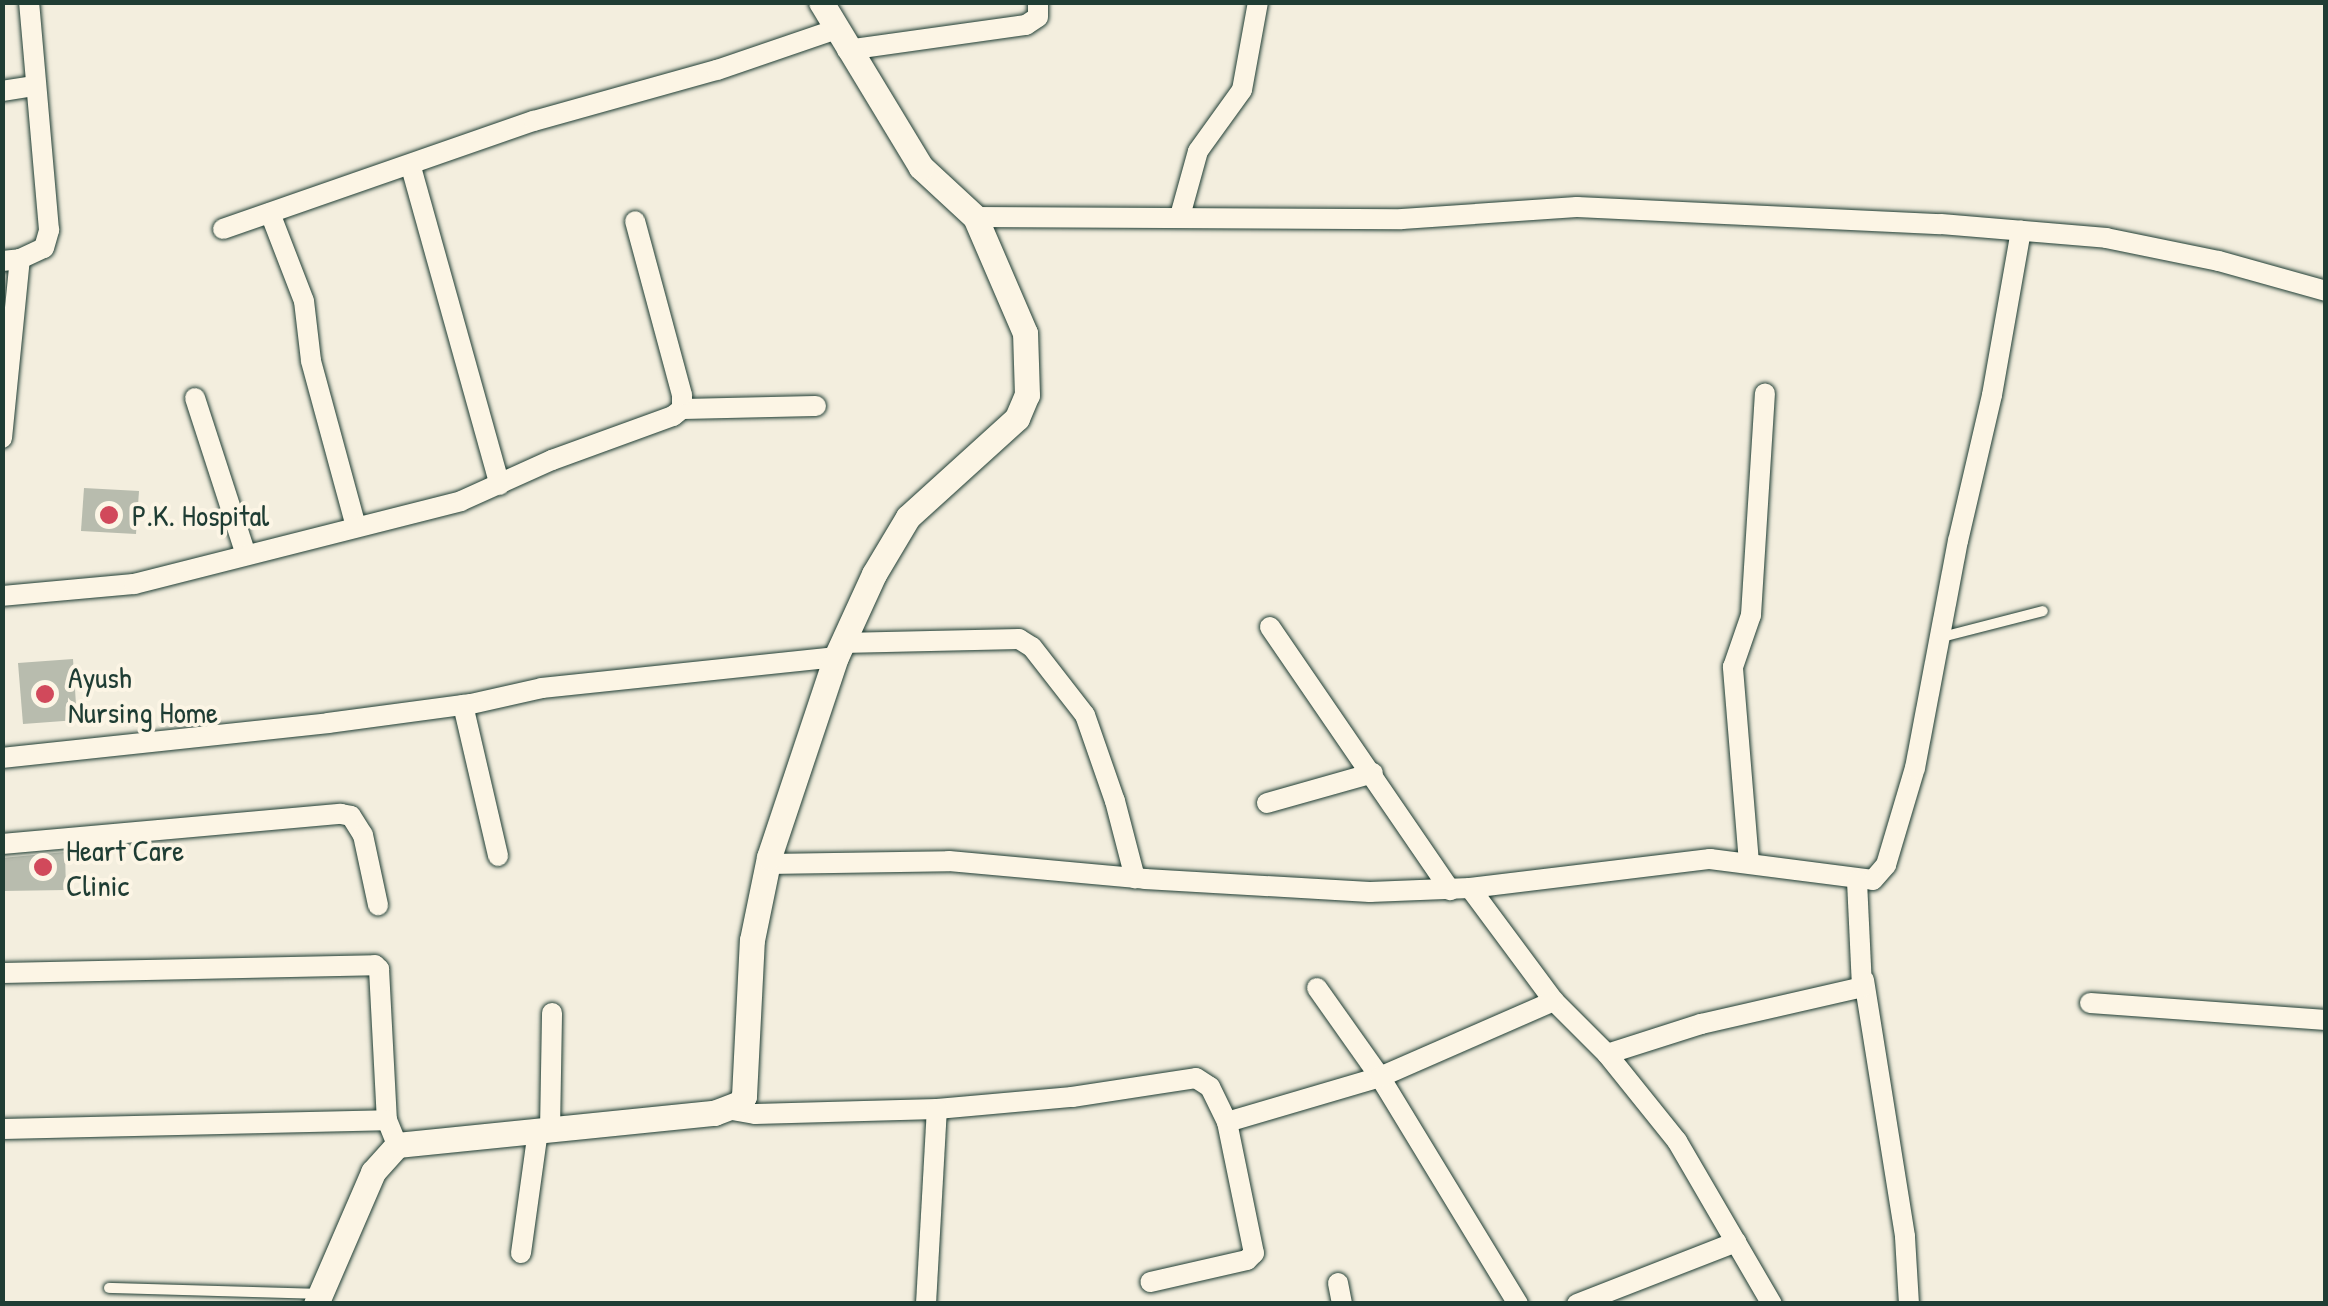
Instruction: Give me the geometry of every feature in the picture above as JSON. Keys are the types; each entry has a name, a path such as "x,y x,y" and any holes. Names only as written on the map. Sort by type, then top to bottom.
{"street":[{"path":"2,438 11,260 44,248 49,230 29,2"},
{"path":"732,1110 744,1096 752,940 768,864 839,650 874,574 908,517 1017,418 1026,395 1025,333 975,217 920,167 840,40 821,2"},
{"path":"223,228 411,167 534,121 717,70 840,40 1026,25 1038,17 1038,2"},
{"path":"1180,216 1198,150 1242,90 1258,2"},
{"path":"2,91 36,86"},
{"path":"411,167 500,485"},
{"path":"975,217 1402,219 1577,207 2021,230 2106,238 2219,262 2326,291"},
{"path":"270,212 304,301 311,360 356,527"},
{"path":"636,221 682,410"},
{"path":"768,864 949,861 1135,878 1370,892 1460,889 1689,860 1749,863 1872,880 1886,865 1914,768 2021,230"},
{"path":"1749,863 1733,667 1751,614 1765,394"},
{"path":"195,398 246,554"},
{"path":"2,596 134,584 461,502 682,410 816,406"},
{"path":"1270,627 1460,889 1554,1000 1608,1054 1677,1142 1772,1304"},
{"path":"2,758 463,705 542,688 839,650 1018,639 1032,647 1085,715 1115,802 1135,878"},
{"path":"463,705 498,856"},
{"path":"1268,803 1373,773"},
{"path":"2,844 341,814 351,816 363,835 378,905"},
{"path":"1857,880 1864,980 1905,1237 1909,1304"},
{"path":"2,973 375,965 379,969 387,1120 398,1146"},
{"path":"1608,1054 1732,1016 1854,992 1864,980"},
{"path":"1317,988 1380,1077 1518,1304"},
{"path":"1226,1122 1380,1077 1554,1000"},
{"path":"2090,1003 2326,1020"},
{"path":"521,1253 544,1130 552,1013"},
{"path":"318,1299 373,1172 398,1146 732,1110 755,1114 937,1109 1072,1097 1196,1078 1210,1087 1226,1122 1254,1253 1247,1260 1150,1282"},
{"path":"926,1304 937,1109"},
{"path":"2,1129 387,1120"},
{"path":"1577,1304 1736,1242"}],"lane":[{"path":"1942,637 2043,611"},
{"path":"109,1288 318,1299"}],"building":[{"path":"84,488 139,491 136,534 81,531"},
{"path":"73,659 77,720 23,724 18,663"},
{"path":"65,852 66,890 2,891 2,858"}],"place":[{"name":"P.K. Hospital","path":"109,515"},
{"name":"Ayush Nursing Home","path":"45,694"},
{"name":"Heart Care Clinic","path":"43,867"}]}
